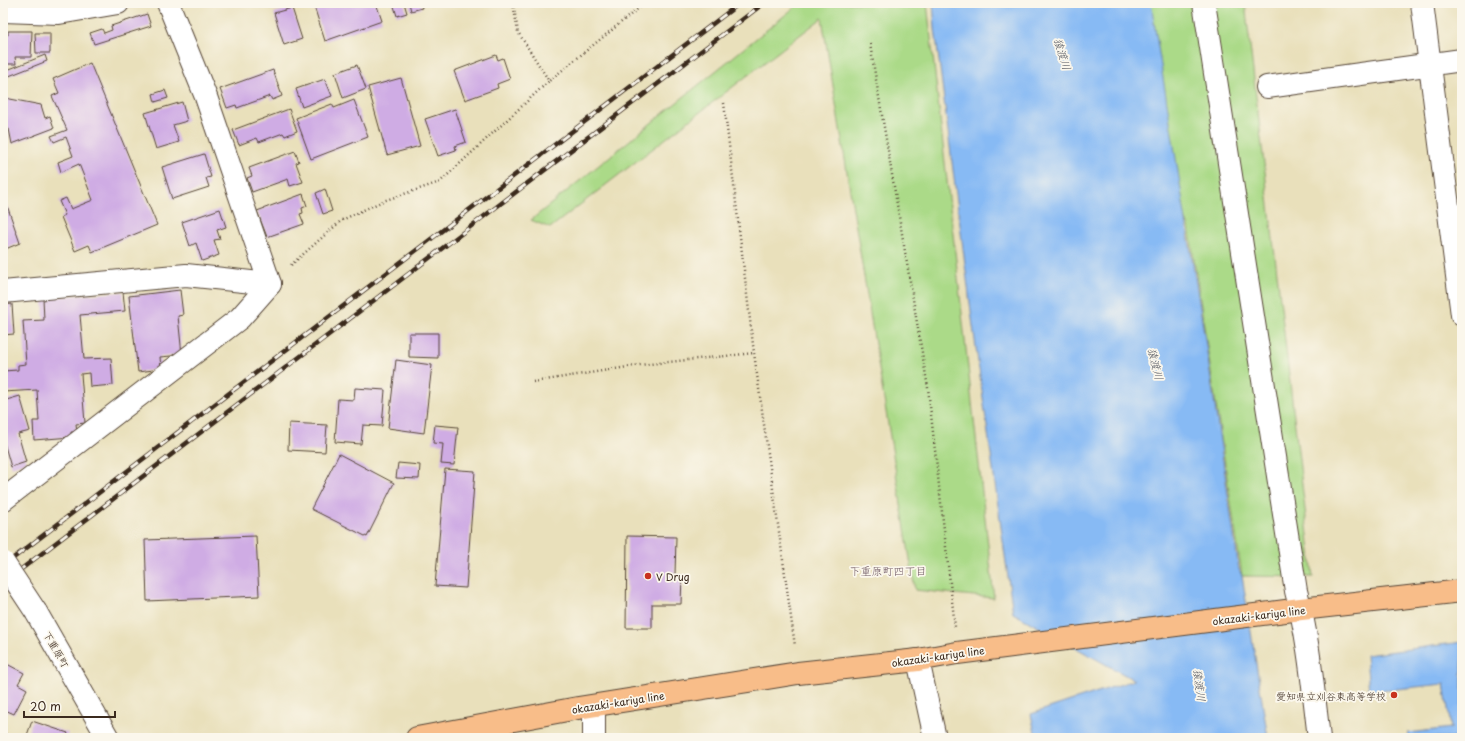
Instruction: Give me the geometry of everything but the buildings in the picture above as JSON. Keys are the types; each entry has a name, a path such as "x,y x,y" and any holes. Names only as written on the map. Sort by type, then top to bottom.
{"main road":[{"name":"okazaki-kariya line","path":"417,738 594,706 798,673 918,660 957,653 1301,609 1462,591"}],"street":[{"path":"3,12 59,13 118,3"},
{"path":"168,3 206,96 270,284"},
{"path":"1204,3 1296,591 1301,609 1319,738"},
{"path":"1422,3 1462,315"},
{"path":"1267,87 1462,60"},
{"path":"3,292 186,275 270,284"},
{"path":"3,500 240,318 270,284"},
{"name":"下重原町","path":"3,562 36,612 108,738"},
{"path":"918,660 935,738"},
{"path":"594,706 594,738"}],"path":[{"path":"513,3 518,32 549,81"},
{"path":"270,284 342,220 383,201 440,182 549,81 645,3"},
{"path":"870,44 928,388 957,653"},
{"path":"724,103 754,353 798,673"},
{"path":"533,382 640,365 754,353"}],"green space":[{"path":"800,3 927,3 994,598 915,590 822,18 550,228 531,220"},
{"path":"1097,3 1245,3 1313,577 1242,576 1189,227"}],"water":[{"name":"猿渡川","path":"933,3 1151,3 1205,339 1239,569 1242,576 1268,738 1036,738 1031,714 1134,680 1013,613 972,319"},
{"path":"1462,642 1462,738 1409,738 1408,733 1451,728 1444,684 1369,692 1366,655"}],"railway":[{"path":"3,566 740,3"},
{"path":"3,583 764,3"}],"place":[{"name":"V Drug","path":"648,576"},
{"name":"愛知県立刈谷東高等学校","path":"1394,695"}],"district":[{"name":"下重原町四丁目","path":"888,570"}]}
